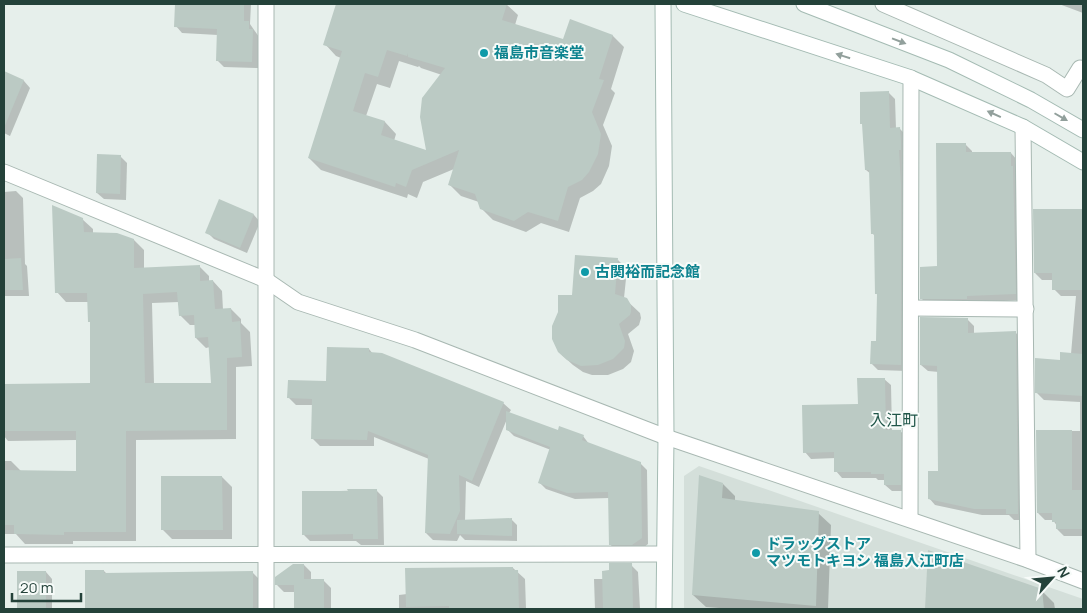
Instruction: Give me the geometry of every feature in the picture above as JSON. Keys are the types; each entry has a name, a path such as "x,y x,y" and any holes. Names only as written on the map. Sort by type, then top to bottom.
{"street":[{"path":"266,4 266,609"},
{"path":"663,4 666,436 664,609"},
{"path":"684,4 911,78 1024,127 1083,162"},
{"path":"804,4 949,60 1031,100 1083,130"},
{"path":"883,4 1046,75 1067,89 1080,68 1083,70"},
{"path":"910,519 911,78"},
{"path":"1024,127 1028,560"},
{"path":"4,172 266,280 298,302 415,340 666,436 1028,560 1083,581"},
{"path":"911,308 1026,309"},
{"path":"4,555 664,554"}],"shaded area":[{"path":"699,466 1083,599 1083,609 684,609 684,476"}],"building":[{"path":"175,4 244,4 244,21 249,21 249,29 253,29 252,62 216,61 217,29 174,27"},
{"path":"336,4 507,4 502,20 563,39 570,19 613,35 599,79 604,80 592,112 601,134 598,154 589,172 582,180 568,187 558,221 528,212 514,221 480,209 475,194 448,185 459,150 412,170 406,187 396,183 395,187 308,158 342,51 323,45","holes":["387,50 407,56 408,53 408,57 445,68 422,98 420,117 426,150 381,135 385,121 353,111 365,73 378,77"]},
{"path":"4,71 24,80 4,128"},
{"path":"889,91 890,128 900,127 901,141 901,150 899,150 901,184 901,365 870,364 871,341 876,341 877,294 875,294 874,234 871,234 869,170 865,170 862,124 860,124 860,92"},
{"path":"936,143 966,143 966,152 1011,152 1011,166 1013,166 1016,294 967,296 967,299 920,299 920,267 937,266"},
{"path":"97,154 121,155 120,194 96,193"},
{"path":"219,199 254,214 240,248 205,233"},
{"path":"52,205 83,218 84,232 117,233 134,239 134,268 200,265 200,281 213,280 215,309 231,308 232,322 240,321 242,357 227,358 227,430 126,431 126,532 64,532 64,535 14,534 14,525 4,525 4,470 76,471 76,431 4,431 4,384 90,383 90,322 88,322 87,293 55,293","holes":["177,292 179,316 194,315 195,338 208,337 211,383 145,383 143,294"]},
{"path":"1033,209 1083,209 1083,290 1052,290 1052,273 1034,273"},
{"path":"575,255 618,258 615,294 627,298 631,305 630,315 619,324 625,341 624,348 613,359 598,365 581,366 567,360 558,352 552,339 552,326 558,312 558,295 572,295"},
{"path":"21,258 23,290 4,290 4,259"},
{"path":"920,317 968,318 968,333 1016,331 1018,514 1006,514 1006,509 974,509 928,499 928,471 938,471 937,366 920,365"},
{"path":"327,347 369,348 369,352 382,353 504,402 472,481 459,475 460,511 450,534 425,533 428,455 368,431 367,440 311,439 312,399 287,398 288,380 326,381"},
{"path":"1060,352 1083,354 1083,396 1035,393 1035,358 1060,360"},
{"path":"857,378 885,378 886,430 901,430 901,485 884,485 884,474 834,472 834,452 803,453 802,405 858,404"},
{"path":"506,411 558,430 559,426 584,435 582,440 641,462 642,538 632,545 609,545 608,492 567,493 538,483 550,447 506,430"},
{"path":"1036,430 1072,430 1072,490 1083,490 1083,529 1056,529 1056,522 1052,522 1052,513 1037,513"},
{"name":"ドラッグストア マツモトキヨシ 福島入江町店","path":"699,475 723,483 722,498 819,511 816,606 692,595"},
{"path":"161,476 222,476 223,530 161,530"},
{"path":"347,489 377,489 378,539 353,539 353,534 302,535 302,491 348,491"},
{"path":"512,518 512,536 457,534 457,520"},
{"path":"928,550 1042,589 1044,609 925,609"},
{"path":"609,563 632,563 633,609 603,609 602,571 609,570"},
{"path":"293,564 304,564 304,579 324,579 324,609 294,609 294,585 275,585 275,577"},
{"path":"513,567 513,570 518,570 519,609 449,609 449,606 406,607 405,568"},
{"path":"85,570 104,570 104,573 253,571 253,609 85,609"},
{"path":"17,571 46,571 46,609 17,609"}],"place":[{"name":"福島市音楽堂","path":"484,53"},
{"name":"古関裕而記念館","path":"585,272"},
{"name":"ドラッグストア マツモトキヨシ 福島入江町店","path":"756,553"}],"district":[{"name":"入江町","path":"894,420"}]}
